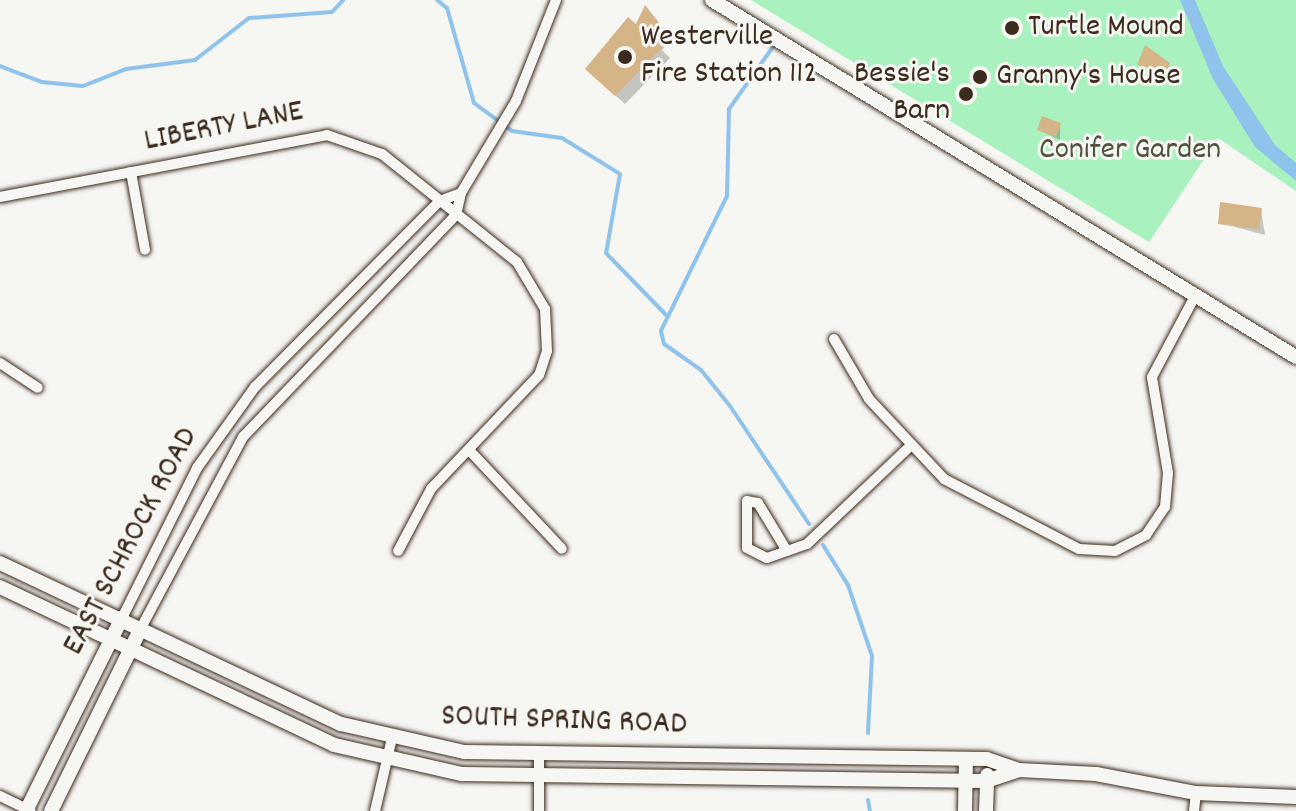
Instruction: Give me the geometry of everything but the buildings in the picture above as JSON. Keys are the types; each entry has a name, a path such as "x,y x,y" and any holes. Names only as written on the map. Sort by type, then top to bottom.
{"main road":[{"path":"712,0 1296,357"},
{"name":"SOUTH SPRING ROAD","path":"0,563 122,618 277,697 392,738 539,755 987,759 1019,770 1096,774 1196,793 1296,797"},
{"name":"SOUTH SPRING ROAD","path":"0,587 112,638 267,717 387,760 539,777 986,781 1019,770"},
{"name":"EAST SCHROCK ROAD","path":"28,810 122,618"},
{"name":"EAST SCHROCK ROAD","path":"51,811 141,628"},
{"path":"965,811 966,759"},
{"path":"986,811 987,759"}],"street":[{"path":"456,215 461,193 491,148 536,52 556,0"},
{"name":"LIBERTY LANE","path":"0,197 327,135 382,154 529,275 548,328 547,351 526,396 431,489 398,551"},
{"path":"131,172 145,250"},
{"name":"EAST SCHROCK ROAD","path":"122,618 226,425 440,201 461,193"},
{"name":"EAST SCHROCK ROAD","path":"141,628 243,437 456,215"},
{"path":"834,339 908,448 996,511 1079,549 1115,551 1146,535 1165,507 1168,473 1152,377 1195,296"},
{"path":"0,363 38,388"},
{"path":"787,551 758,503 747,501 747,548 759,557 787,551 807,544 908,448"},
{"path":"470,451 562,549"},
{"path":"375,811 392,738"},
{"path":"539,755 539,811"},
{"path":"1194,811 1196,793"},
{"path":"0,796 28,810"}],"green space":[{"name":"Conifer Garden","path":"751,0 1296,0 1296,191 1218,138 1149,242"}],"water":[{"path":"1180,0 1195,0 1223,66 1275,145 1296,163 1296,181 1255,147 1213,79"}],"waterway":[{"path":"0,66 42,82 83,86 126,69 195,60 249,18 332,12 343,0"},
{"path":"437,0 447,8 474,103 512,131 562,138 620,174 606,253 666,315"},
{"path":"775,44 729,109 727,196 661,331 664,344 701,370 730,406 809,524"},
{"path":"823,545 848,585 872,656 868,733"},
{"path":"868,800 870,811"}],"place":[{"name":"Turtle Mound","path":"1012,28"},
{"name":"Westerville Fire Station 112","path":"625,57"},
{"name":"Granny's House","path":"980,77"},
{"name":"Bessie's Barn","path":"966,94"}]}
